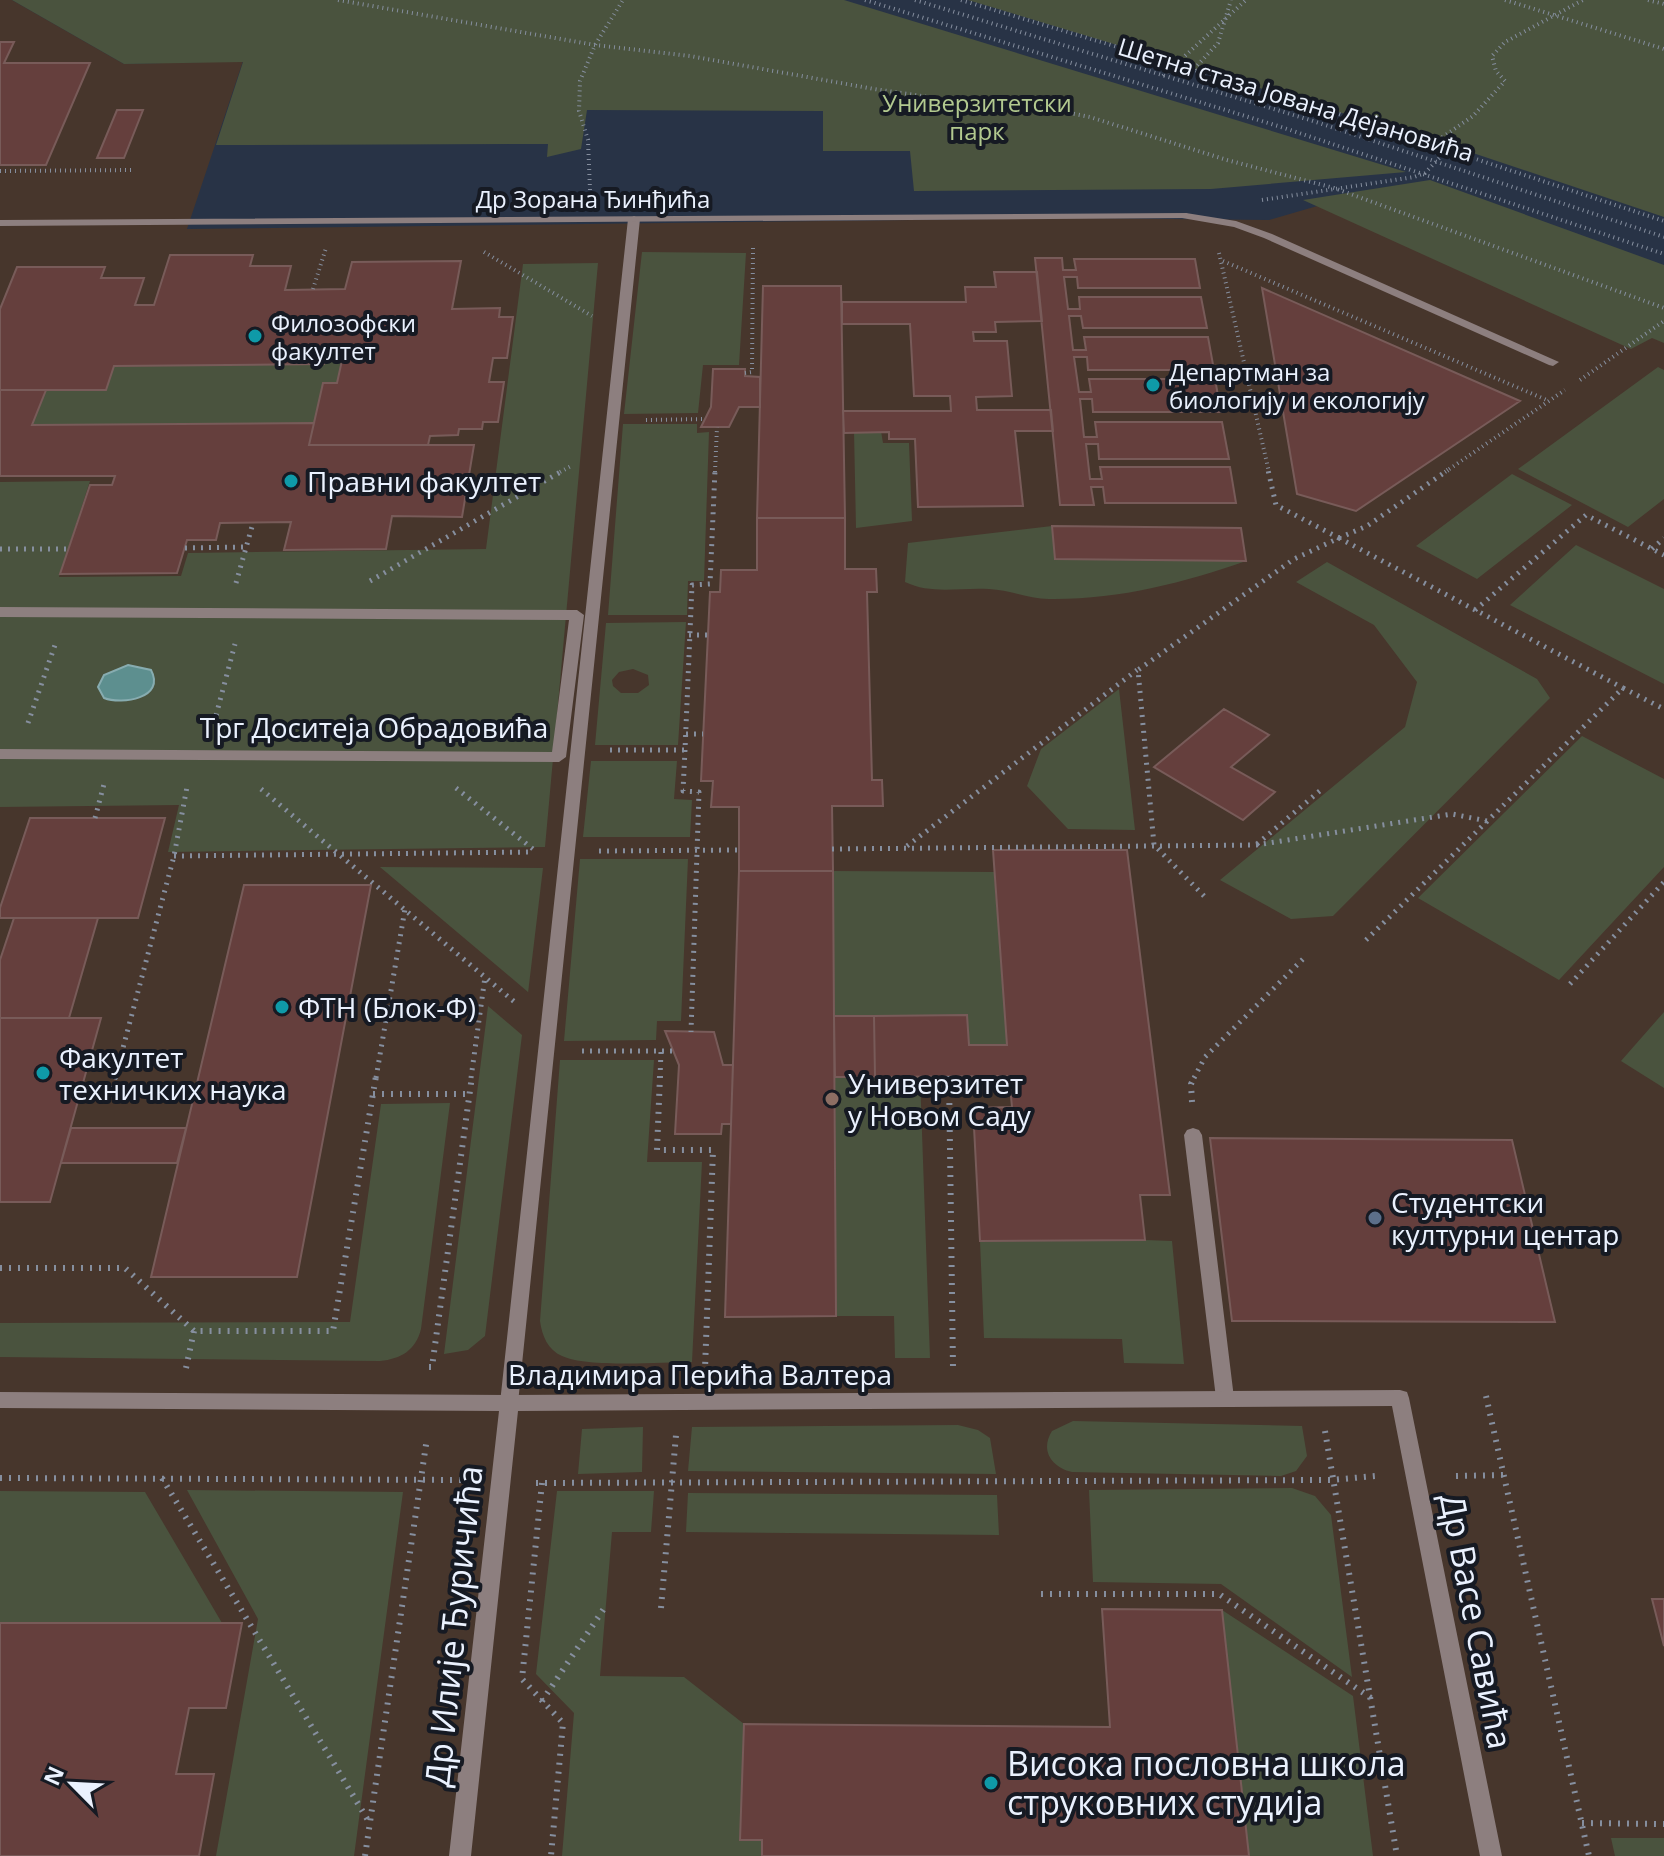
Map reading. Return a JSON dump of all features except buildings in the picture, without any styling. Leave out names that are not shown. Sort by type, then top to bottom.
[{"type":"street","name":"Др Зорана Ђинђића","points":[[0,223],[1186,216],[1236,224],[1553,362]]},
{"type":"street","name":"Др Илије Ђуричића","points":[[460,1856],[567,852],[569,749],[584,619],[613,421],[634,219]]},
{"type":"street","points":[[0,612],[577,615],[584,619]]},
{"type":"street","name":"Трг Доситеја Обрадовића","points":[[0,754],[559,757],[569,749]]},
{"type":"street","points":[[1193,1135],[1225,1398]]},
{"type":"street","name":"Владимира Перића Валтера","points":[[0,1400],[509,1403],[1400,1398]]},
{"type":"street","name":"Др Васе Савића","points":[[1400,1398],[1491,1856]]},
{"type":"path","points":[[338,0],[595,45],[690,56],[956,101],[1044,108],[1090,117],[1227,160],[1334,188],[1664,308]]},
{"type":"path","points":[[590,193],[588,140],[579,111],[580,81],[595,45],[623,0]]},
{"type":"path","points":[[865,0],[1425,173],[1664,254]]},
{"type":"path","name":"Шетна стаза Јована Дејановића","points":[[915,0],[1436,161],[1664,237]]},
{"type":"path","points":[[961,0],[1433,144],[1664,221]]},
{"type":"path","points":[[1193,70],[1222,35],[1223,12],[1231,0]]},
{"type":"path","points":[[1163,76],[1246,0]]},
{"type":"path","points":[[1505,0],[1664,49]]},
{"type":"path","points":[[1433,144],[1461,126],[1497,93],[1505,81],[1496,71],[1492,56],[1505,42],[1583,0]]},
{"type":"path","points":[[1648,0],[1664,4]]},
{"type":"path","points":[[1250,202],[1414,177],[1425,173],[1448,149]]},
{"type":"path","points":[[0,171],[134,170]]},
{"type":"path","points":[[745,373],[752,372],[754,219]]},
{"type":"path","points":[[313,289],[327,247]]},
{"type":"path","points":[[476,247],[622,333]]},
{"type":"path","points":[[1549,401],[1222,260],[1276,505],[1664,709]]},
{"type":"path","points":[[905,848],[1138,670],[1294,559],[1367,526],[1664,321]]},
{"type":"path","points":[[613,421],[705,419]]},
{"type":"path","points":[[691,1032],[699,792],[683,791],[689,635],[692,585],[710,584],[717,427]]},
{"type":"path","points":[[314,614],[610,444]]},
{"type":"path","points":[[1475,610],[1586,515],[1664,555]]},
{"type":"path","points":[[112,1088],[236,613],[246,547],[253,523]]},
{"type":"path","points":[[1652,549],[1664,538]]},
{"type":"path","points":[[185,548],[246,547]]},
{"type":"path","points":[[0,549],[69,549]]},
{"type":"path","points":[[17,754],[66,613]]},
{"type":"path","points":[[689,635],[708,635]]},
{"type":"path","points":[[1138,670],[1154,845],[1204,896]]},
{"type":"path","points":[[1366,940],[1623,688]]},
{"type":"path","points":[[686,734],[703,734]]},
{"type":"path","points":[[569,749],[685,750]]},
{"type":"path","points":[[174,856],[537,852],[415,756]]},
{"type":"path","points":[[258,788],[341,853],[548,1030]]},
{"type":"path","points":[[1256,845],[1322,789]]},
{"type":"path","points":[[832,849],[1256,845],[1452,814],[1487,821]]},
{"type":"path","points":[[567,852],[738,850]]},
{"type":"path","points":[[1570,984],[1664,882]]},
{"type":"path","points":[[0,1268],[125,1268],[194,1331],[333,1331],[405,909]]},
{"type":"path","points":[[1193,1135],[1191,1084],[1205,1057],[1306,956]]},
{"type":"path","points":[[365,1856],[430,1401],[467,1094],[485,977]]},
{"type":"path","points":[[546,1051],[673,1051]]},
{"type":"path","points":[[661,1051],[657,1150],[713,1150],[703,1402]]},
{"type":"path","points":[[949,1076],[954,1400]]},
{"type":"path","points":[[373,1094],[467,1094]]},
{"type":"path","points":[[187,1363],[194,1331]]},
{"type":"path","points":[[417,1367],[432,1367]]},
{"type":"path","points":[[170,1369],[201,1368]]},
{"type":"path","points":[[1486,1396],[1589,1856]]},
{"type":"path","points":[[1321,1398],[1331,1480],[1397,1856]]},
{"type":"path","points":[[661,1608],[679,1402]]},
{"type":"path","points":[[1456,1476],[1504,1475]]},
{"type":"path","points":[[0,1478],[419,1478],[542,1483],[1331,1480],[1375,1476]]},
{"type":"path","points":[[162,1477],[370,1823]]},
{"type":"path","points":[[542,1483],[522,1679],[563,1723],[551,1856]]},
{"type":"path","points":[[1041,1594],[1219,1594],[1371,1698]]},
{"type":"path","points":[[542,1701],[605,1607]]},
{"type":"path","points":[[1582,1823],[1664,1824]]},
{"type":"shaded area","name":"Универзитет у Новом Саду","points":[[0,0],[12,0],[124,64],[243,61],[187,229],[1072,218],[1269,220],[1331,202],[1664,342],[1664,1856],[0,1856]]},
{"type":"shaded area","points":[[128,665],[151,670],[153,687],[131,700],[104,698],[98,687],[104,675]]},
{"type":"green space","name":"Универзитетски парк","points":[[12,0],[844,0],[1406,172],[1211,189],[914,191],[910,151],[823,151],[823,111],[587,110],[581,149],[547,157],[548,144],[216,145],[243,62],[124,64]]},
{"type":"green space","points":[[968,0],[1664,0],[1664,217],[1458,148]]},
{"type":"green space","points":[[1430,180],[1664,265],[1664,343],[1652,338],[1631,349],[1303,200]]},
{"type":"green space","points":[[642,252],[746,253],[739,365],[703,365],[698,413],[624,414]]},
{"type":"green space","points":[[598,263],[545,847],[168,852],[179,805],[0,807],[0,482],[90,481],[59,577],[181,576],[188,553],[486,549],[523,264]]},
{"type":"green space","points":[[326,356],[343,356],[337,383],[323,383],[314,423],[32,425],[46,390],[106,390],[114,366],[324,364]]},
{"type":"green space","points":[[1658,367],[1664,370],[1664,499],[1628,527],[1518,469]]},
{"type":"green space","points":[[623,424],[697,424],[697,433],[709,432],[704,581],[688,581],[687,615],[608,615]]},
{"type":"green space","points":[[854,431],[881,431],[883,443],[909,443],[912,521],[856,528]]},
{"type":"green space","points":[[1512,474],[1572,505],[1477,579],[1416,546]]},
{"type":"green space","points":[[1052,526],[1055,559],[1246,561],[1149,589],[1074,599],[1042,599],[989,589],[926,588],[905,582],[908,543]]},
{"type":"green space","points":[[1576,545],[1664,589],[1664,684],[1510,605]]},
{"type":"green space","points":[[1327,562],[1537,679],[1550,698],[1333,916],[1291,919],[1220,880],[1405,727],[1417,682],[1374,625],[1296,582]]},
{"type":"green space","points":[[686,622],[678,745],[595,745],[606,623]],"holes":[[[633,669],[648,675],[649,685],[638,693],[621,693],[613,686],[612,680],[619,672]]]},
{"type":"green space","points":[[1119,689],[1135,830],[1068,829],[1027,786],[1041,749]]},
{"type":"green space","points":[[1582,736],[1664,779],[1664,867],[1559,980],[1418,898]]},
{"type":"green space","points":[[591,761],[677,761],[674,799],[692,800],[690,837],[583,837]]},
{"type":"green space","points":[[580,859],[688,859],[681,1021],[657,1021],[656,1040],[564,1041]]},
{"type":"green space","points":[[380,867],[543,868],[528,993],[528,992]]},
{"type":"green space","points":[[833,871],[994,872],[1007,1045],[969,1045],[967,1015],[834,1016]]},
{"type":"green space","points":[[488,1006],[522,1035],[485,1336],[468,1350],[444,1354]]},
{"type":"green space","points":[[1664,1012],[1664,1088],[1621,1061]]},
{"type":"green space","points":[[560,1060],[654,1060],[647,1162],[702,1162],[692,1362],[606,1363],[574,1360],[557,1353],[544,1337],[540,1321]]},
{"type":"green space","points":[[920,1076],[930,1358],[895,1358],[894,1316],[836,1316],[835,1077]]},
{"type":"green space","points":[[450,1103],[421,1329],[415,1343],[401,1356],[380,1361],[0,1357],[0,1323],[350,1322],[381,1104]]},
{"type":"green space","points":[[980,1241],[1172,1241],[1184,1364],[1124,1363],[1122,1339],[984,1338]]},
{"type":"green space","points":[[1073,1421],[1302,1426],[1307,1456],[1296,1471],[1281,1476],[1072,1472],[1053,1462],[1047,1445],[1052,1431]]},
{"type":"green space","points":[[958,1425],[978,1430],[990,1438],[996,1474],[688,1471],[692,1427]]},
{"type":"green space","points":[[643,1427],[642,1472],[578,1474],[582,1429]]},
{"type":"green space","points":[[1292,1488],[1315,1496],[1331,1515],[1352,1677],[1221,1584],[1093,1582],[1089,1490]]},
{"type":"green space","points":[[187,1490],[403,1492],[354,1856],[216,1856],[258,1619]]},
{"type":"green space","points":[[0,1491],[145,1492],[222,1623],[0,1623]]},
{"type":"green space","points":[[557,1491],[654,1491],[651,1532],[612,1532],[600,1676],[684,1677],[744,1724],[740,1839],[762,1840],[762,1856],[562,1856],[574,1713],[536,1674]]},
{"type":"green space","points":[[688,1493],[997,1495],[999,1535],[686,1532]]},
{"type":"green space","points":[[1222,1610],[1353,1696],[1373,1856],[1249,1856]]},
{"type":"green space","points":[[1611,1838],[1664,1838],[1664,1856],[1615,1856]]},
{"type":"place","name":"Филозофски факултет","points":[[255,336]]},
{"type":"place","name":"Департман за биологију и екологију","points":[[1153,385]]},
{"type":"place","name":"Правни факултет","points":[[291,481]]},
{"type":"place","name":"ФТН (Блок-Ф)","points":[[282,1007]]},
{"type":"place","name":"Факултет техничких наука","points":[[43,1073]]},
{"type":"place","name":"Универзитет у Новом Саду","points":[[832,1099]]},
{"type":"place","name":"Студентски културни центар","points":[[1375,1218]]},
{"type":"place","name":"Висока пословна школа струковних студија","points":[[991,1783]]}]
